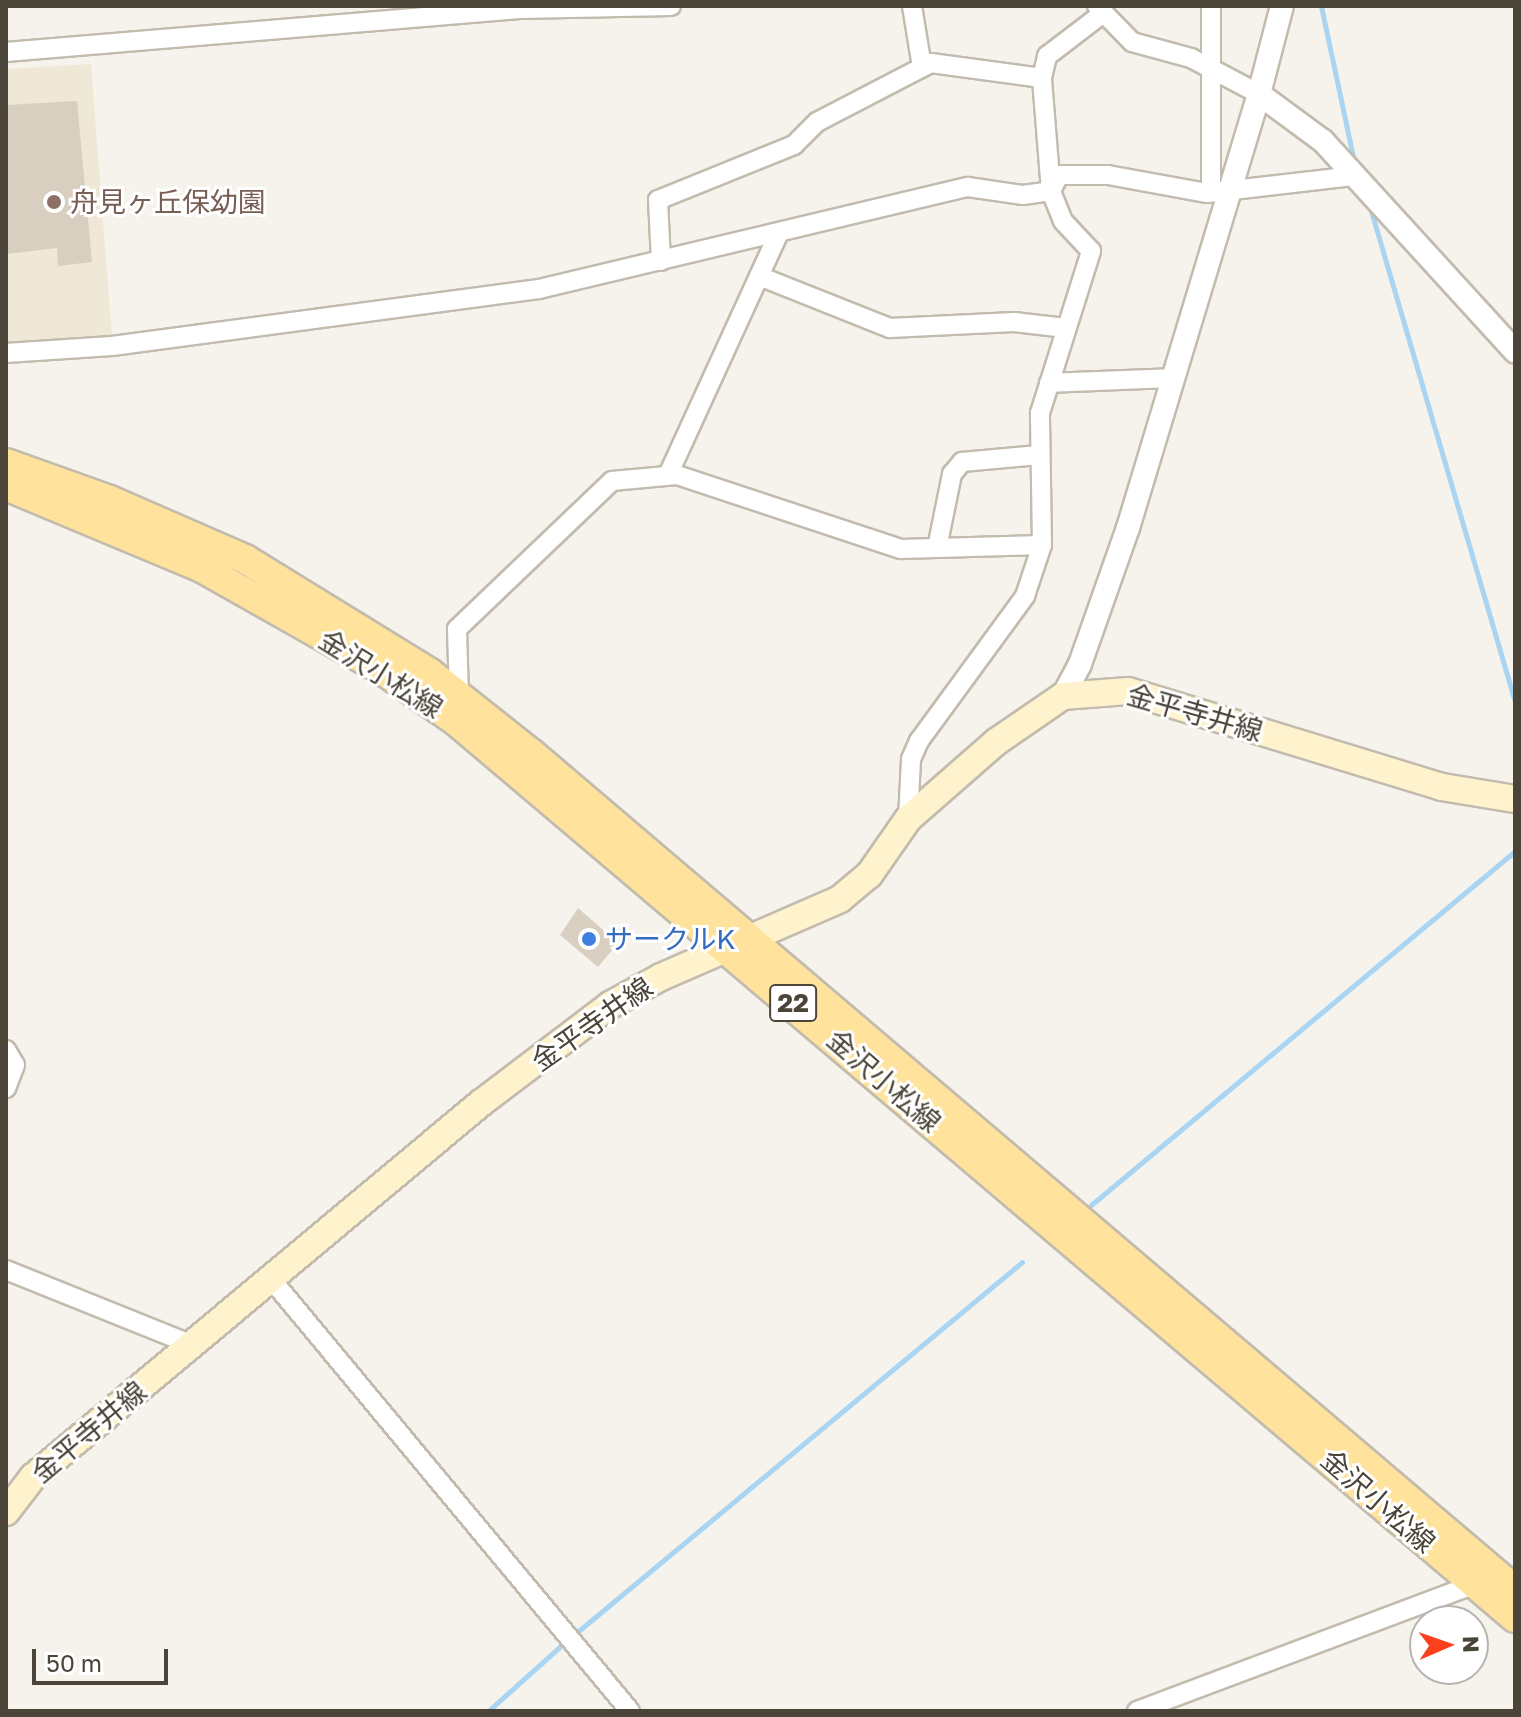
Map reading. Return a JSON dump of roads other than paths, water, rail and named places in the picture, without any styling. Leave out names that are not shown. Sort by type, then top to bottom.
[{"type":"main road","name":"金沢小松線","points":[[6,463],[110,500],[245,559],[390,646],[459,697],[736,943]]},
{"type":"main road","name":"金沢小松線","points":[[6,486],[202,568],[382,670],[495,752],[736,943],[1502,1581],[1515,1618]]},
{"type":"main road","name":"金平寺井線","points":[[6,1512],[33,1477],[272,1280],[402,1165],[610,1005],[736,943],[840,899],[869,875],[908,819],[996,742],[1063,696],[1128,691],[1442,787],[1515,799]]},
{"type":"street","points":[[6,52],[519,8],[671,6]]},
{"type":"street","points":[[912,6],[922,67]]},
{"type":"street","points":[[1211,6],[1211,68],[1221,191]]},
{"type":"street","points":[[1063,696],[1080,664],[1128,528],[1174,378],[1221,191],[1259,94],[1282,6]]},
{"type":"street","points":[[908,819],[911,759],[919,741],[1025,596],[1042,545],[1040,413],[1091,251],[1063,221],[1051,191],[1042,78],[1047,56],[1099,10],[1132,42],[1211,68],[1259,94],[1323,141],[1515,351]]},
{"type":"street","points":[[661,261],[658,200],[794,145],[817,122],[922,67],[950,62],[1042,78]]},
{"type":"street","points":[[1051,191],[1059,175],[1108,175],[1221,191],[1355,176]]},
{"type":"street","points":[[6,353],[112,346],[539,289],[778,235],[885,203],[968,187],[1023,195],[1051,191]]},
{"type":"street","points":[[668,475],[778,235]]},
{"type":"street","points":[[759,276],[890,328],[1014,322],[1066,328]]},
{"type":"street","points":[[1049,383],[1174,378]]},
{"type":"street","points":[[937,548],[952,474],[962,462],[1039,455]]},
{"type":"street","points":[[459,697],[457,629],[612,481],[668,475],[901,549],[1042,545]]},
{"type":"street","points":[[6,1050],[15,1065],[6,1088]]},
{"type":"street","points":[[6,1270],[193,1345]]},
{"type":"street","points":[[272,1280],[630,1711]]},
{"type":"street","points":[[1137,1711],[1502,1581]]},
{"type":"waterway","points":[[1321,6],[1353,156]]},
{"type":"waterway","points":[[1369,204],[1515,702]]},
{"type":"waterway","points":[[1091,1205],[1515,851]]},
{"type":"waterway","points":[[576,1633],[1022,1262]]},
{"type":"waterway","points":[[488,1711],[563,1644]]},
{"type":"place","name":"舟見ヶ丘保幼園","points":[[54,202]]},
{"type":"place","name":"サークルK","points":[[589,939]]}]
